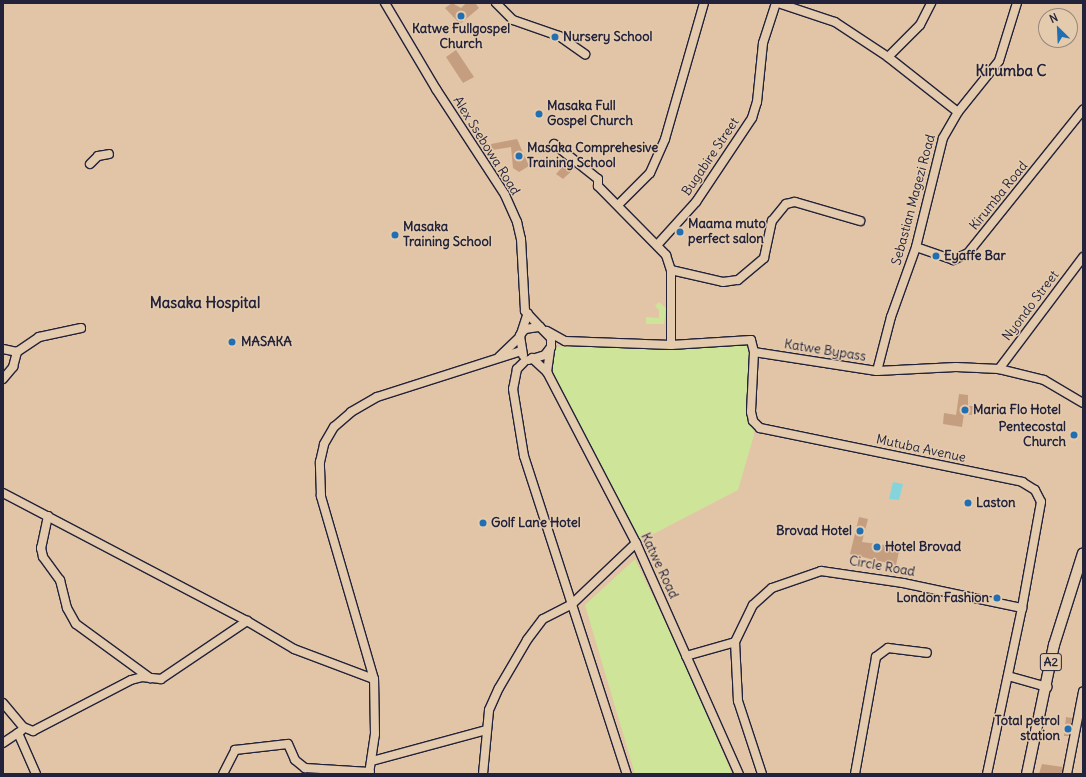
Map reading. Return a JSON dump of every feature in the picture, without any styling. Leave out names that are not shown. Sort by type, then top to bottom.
[{"type":"main road","name":"A2","points":[[1027,774],[1064,607],[1083,554]]},
{"type":"street","name":"Alex Ssebowa Road","points":[[385,3],[436,89],[505,195],[517,222],[521,239],[524,311],[528,313]]},
{"type":"street","points":[[496,3],[514,20],[559,36],[584,54]]},
{"type":"street","points":[[618,205],[650,173],[665,139],[704,3]]},
{"type":"street","points":[[888,56],[920,25],[931,3]]},
{"type":"street","name":"Sebastian Magezi Road","points":[[876,371],[891,317],[916,247],[942,138],[958,112],[998,61],[1017,3]]},
{"type":"street","points":[[780,4],[835,22],[888,56],[958,112]]},
{"type":"street","name":"Bugabire Street","points":[[658,244],[696,202],[752,118],[757,102],[763,44],[773,12],[780,4]]},
{"type":"street","name":"Kirumba Road","points":[[916,247],[954,260],[968,253],[1083,110]]},
{"type":"street","points":[[554,144],[598,179],[598,186],[658,244],[666,255],[671,270],[671,345]]},
{"type":"street","points":[[90,164],[98,156],[108,154]]},
{"type":"street","points":[[671,270],[723,282],[738,280],[764,258],[772,221],[786,204],[794,202],[860,221]]},
{"type":"street","name":"Nyondo Street","points":[[999,369],[1083,257]]},
{"type":"street","points":[[528,360],[521,351],[520,336],[528,313],[544,329],[565,340],[671,345],[751,340],[754,352]]},
{"type":"street","points":[[3,379],[13,367],[17,352],[39,337],[81,328]]},
{"type":"street","points":[[499,357],[525,329],[544,329]]},
{"type":"street","points":[[544,329],[550,348],[547,372]]},
{"type":"street","points":[[565,340],[550,348],[539,358],[528,360],[514,378],[517,423],[524,456],[570,605],[627,774]]},
{"type":"street","points":[[3,349],[17,352]]},
{"type":"street","points":[[223,774],[235,750],[288,744],[295,760],[305,768],[370,773],[372,761],[374,679],[321,496],[320,462],[324,444],[334,428],[351,412],[377,397],[521,351]]},
{"type":"street","name":"Katwe Bypass","points":[[754,352],[876,371],[956,367],[999,369],[1044,380],[1083,403]]},
{"type":"street","name":"Mutuba Avenue","points":[[754,352],[751,412],[753,421],[760,428],[1022,482],[1035,490],[1040,502],[1022,608]]},
{"type":"street","name":"Katwe Road","points":[[528,360],[547,372],[636,543],[740,774]]},
{"type":"street","points":[[3,493],[247,620],[294,649],[374,679]]},
{"type":"street","points":[[48,516],[41,548],[43,557],[60,580],[67,608],[76,624],[152,679]]},
{"type":"street","points":[[482,774],[486,730],[499,688],[527,640],[543,619],[570,605],[636,543]]},
{"type":"street","name":"Circle Road","points":[[762,774],[738,701],[735,642],[753,605],[772,588],[821,571],[903,583],[1022,608]]},
{"type":"street","points":[[987,774],[1022,608]]},
{"type":"street","points":[[3,702],[25,728],[33,731],[59,719],[131,680],[142,677],[160,679],[247,620]]},
{"type":"street","points":[[686,656],[735,642]]},
{"type":"street","points":[[855,774],[876,657],[888,648],[927,653]]},
{"type":"street","points":[[1008,676],[1046,687]]},
{"type":"street","points":[[1067,774],[1083,692]]},
{"type":"street","points":[[3,743],[25,728]]},
{"type":"street","points":[[372,761],[486,730]]},
{"type":"street","points":[[18,733],[36,774]]},
{"type":"green space","points":[[659,302],[666,308],[664,324],[646,324],[646,317],[659,318],[659,310],[655,306]]},
{"type":"green space","points":[[751,340],[754,435],[738,490],[636,543],[552,382],[551,347]]},
{"type":"green space","points":[[635,559],[686,665],[732,774],[635,774],[585,605]]},
{"type":"water","points":[[893,482],[903,484],[899,500],[889,499]]},
{"type":"building","name":"Katwe Fullgospel Church","points":[[452,3],[461,8],[466,3],[475,3],[479,8],[460,24],[445,8]]},
{"type":"building","points":[[456,50],[474,77],[463,83],[446,57]]},
{"type":"building","name":"Masaka Comprehesive Training School","points":[[517,139],[529,166],[519,172],[513,168],[511,147],[492,150],[491,144]]},
{"type":"building","points":[[563,158],[575,168],[563,179],[556,174],[565,164],[561,161]]},
{"type":"building","name":"Maria Flo Hotel","points":[[959,394],[968,395],[968,406],[973,406],[972,415],[964,414],[962,427],[943,424],[944,413],[956,415]]},
{"type":"building","name":"Brovad Hotel","points":[[859,517],[868,519],[862,542],[900,547],[896,565],[850,554]]},
{"type":"building","name":"Total petrol station","points":[[1066,717],[1072,718],[1069,736],[1064,736]]},
{"type":"building","points":[[1042,764],[1063,767],[1062,774],[1039,774]]},
{"type":"place","name":"Katwe Fullgospel Church","points":[[461,16]]},
{"type":"place","name":"Nursery School","points":[[555,37]]},
{"type":"place","name":"Masaka Full Gospel Church","points":[[539,114]]},
{"type":"place","name":"Masaka Comprehesive Training School","points":[[519,156]]},
{"type":"place","name":"Maama muto perfect salon","points":[[680,232]]},
{"type":"place","name":"Masaka Training School","points":[[395,235]]},
{"type":"place","name":"Eyaffe Bar","points":[[936,256]]},
{"type":"place","name":"MASAKA","points":[[232,342]]},
{"type":"place","name":"Maria Flo Hotel","points":[[965,410]]},
{"type":"place","name":"Pentecostal Church","points":[[1074,435]]},
{"type":"place","name":"Laston","points":[[968,503]]},
{"type":"place","name":"Golf Lane Hotel","points":[[483,523]]},
{"type":"place","name":"Brovad Hotel","points":[[860,531]]},
{"type":"place","name":"Hotel Brovad","points":[[877,547]]},
{"type":"place","name":"London Fashion","points":[[997,598]]},
{"type":"place","name":"Total petrol station","points":[[1068,729]]},
{"type":"district","name":"Kirumba C","points":[[1011,71]]},
{"type":"district","name":"Masaka Hospital","points":[[205,303]]}]
